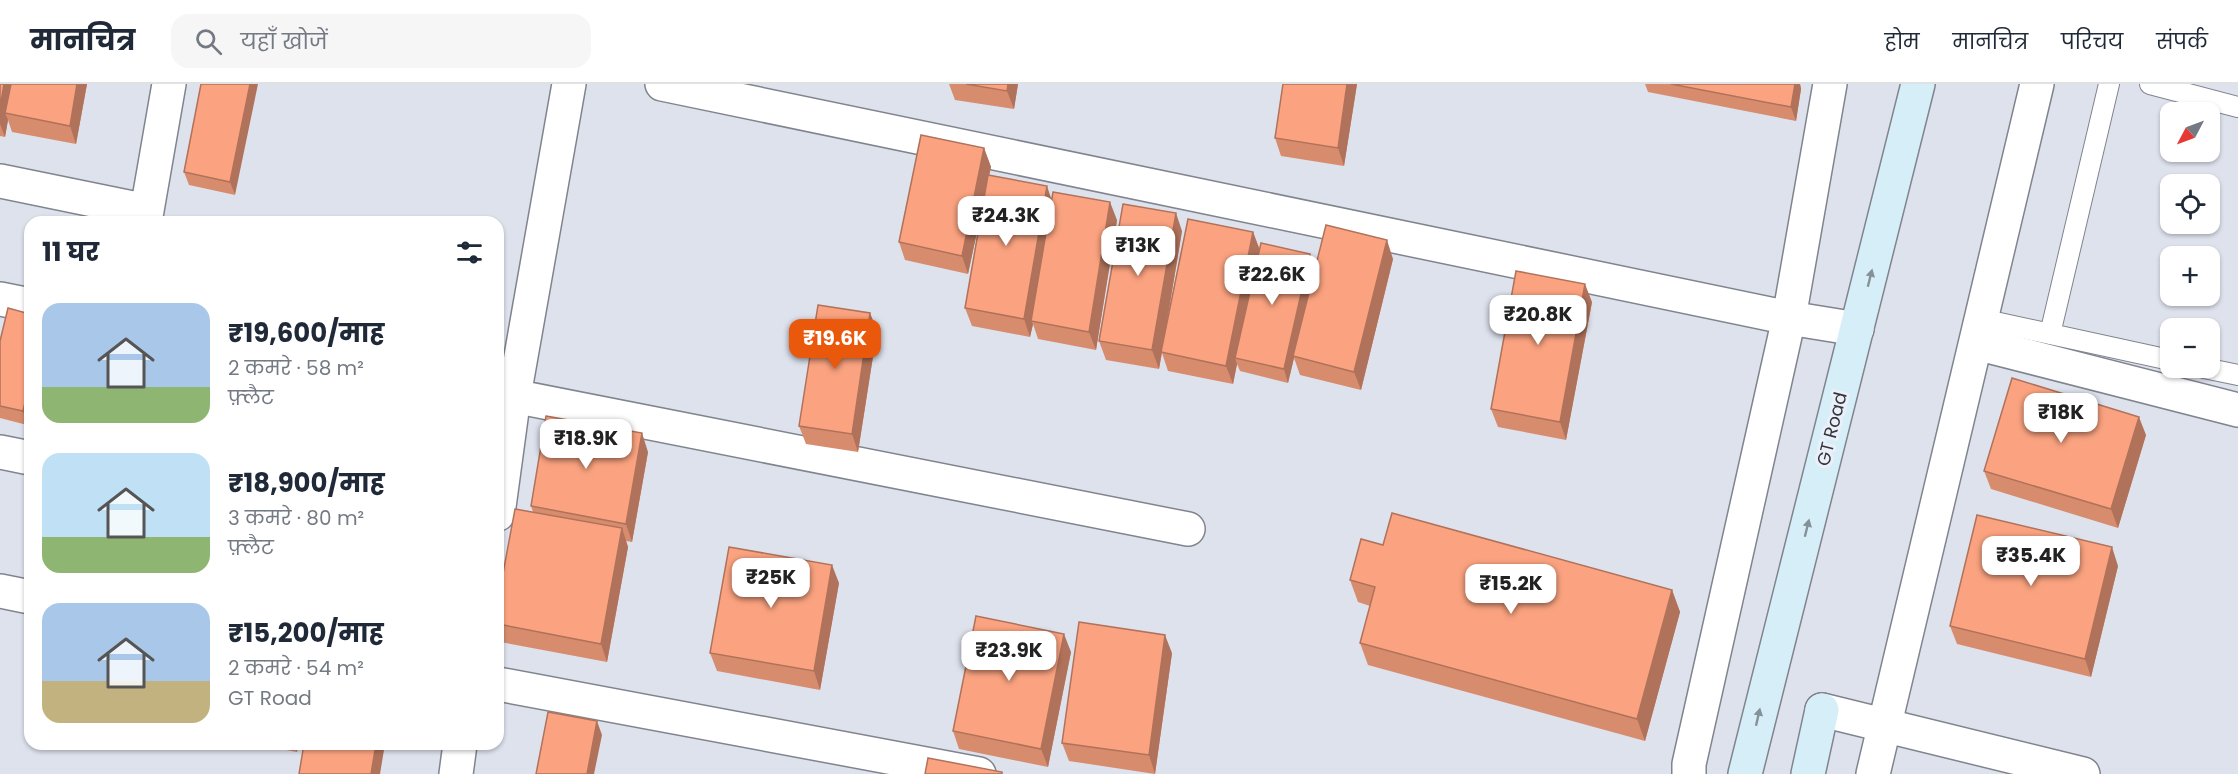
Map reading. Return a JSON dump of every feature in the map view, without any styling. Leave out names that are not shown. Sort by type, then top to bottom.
[{"type":"main road","name":"GT Road","points":[[1745,774],[1918,84]]},
{"type":"main road","points":[[1808,774],[1822,711]]},
{"type":"street","points":[[0,181],[146,216],[169,84]]},
{"type":"street","points":[[504,424],[506,394],[569,84]]},
{"type":"street","points":[[662,84],[1789,318],[1857,329]]},
{"type":"street","points":[[1689,774],[1689,764],[1789,318],[1830,84]]},
{"type":"street","points":[[1873,774],[2037,84]]},
{"type":"street","points":[[0,299],[24,304]]},
{"type":"street","points":[[1979,331],[2238,410]]},
{"type":"street","points":[[506,394],[1188,528]]},
{"type":"street","points":[[0,452],[24,457]]},
{"type":"street","points":[[0,591],[24,596]]},
{"type":"street","points":[[504,685],[979,774]]},
{"type":"street","points":[[1822,711],[2083,774]]},
{"type":"street","points":[[456,774],[459,750]]},
{"type":"lane","points":[[2050,334],[2109,84]]},
{"type":"lane","points":[[2150,84],[2238,107]]},
{"type":"lane","points":[[1979,331],[2050,334],[2160,358]]},
{"type":"lane","points":[[2220,371],[2238,375]]},
{"type":"building","points":[[0,84],[4,84],[0,108]]},
{"type":"building","points":[[11,84],[77,84],[70,126],[5,113]]},
{"type":"building","points":[[201,84],[250,84],[230,182],[184,172]]},
{"type":"building","points":[[966,84],[1008,84],[1007,91]]},
{"type":"building","points":[[1283,84],[1347,84],[1338,148],[1275,138]]},
{"type":"building","points":[[1671,84],[1795,84],[1791,107]]},
{"type":"building","points":[[921,135],[984,148],[962,256],[899,242]]},
{"type":"building","points":[[988,175],[1047,186],[1024,319],[965,308]]},
{"type":"building","points":[[1053,192],[1110,202],[1089,332],[1031,321]]},
{"type":"building","points":[[1123,204],[1176,213],[1152,350],[1099,341]]},
{"type":"building","points":[[1188,219],[1253,232],[1226,366],[1161,352]]},
{"type":"building","points":[[1326,225],[1387,240],[1354,372],[1293,356]]},
{"type":"building","points":[[1261,243],[1310,254],[1284,369],[1235,358]]},
{"type":"building","points":[[1516,271],[1585,284],[1560,422],[1491,409]]},
{"type":"building","points":[[818,305],[870,313],[852,434],[799,426]]},
{"type":"building","points":[[8,308],[24,312],[23,411],[0,406],[0,341]]},
{"type":"building","points":[[2012,378],[2139,417],[2111,509],[1984,471]]},
{"type":"building","points":[[546,416],[642,433],[626,524],[531,506]]},
{"type":"building","points":[[515,509],[622,528],[601,644],[504,625],[504,568]]},
{"type":"building","points":[[1392,513],[1672,590],[1637,719],[1360,643],[1375,587],[1350,580],[1361,539],[1383,545]]},
{"type":"building","points":[[1977,515],[2112,547],[2085,659],[1950,626]]},
{"type":"building","points":[[729,547],[832,565],[814,671],[710,653]]},
{"type":"building","points":[[976,616],[1064,634],[1041,749],[953,731]]},
{"type":"building","points":[[1079,622],[1165,635],[1149,755],[1062,743]]},
{"type":"building","points":[[548,712],[597,721],[587,774],[536,774]]},
{"type":"building","points":[[303,750],[375,750],[371,774],[299,774]]},
{"type":"building","points":[[928,758],[1002,772],[1002,774],[925,774]]}]
